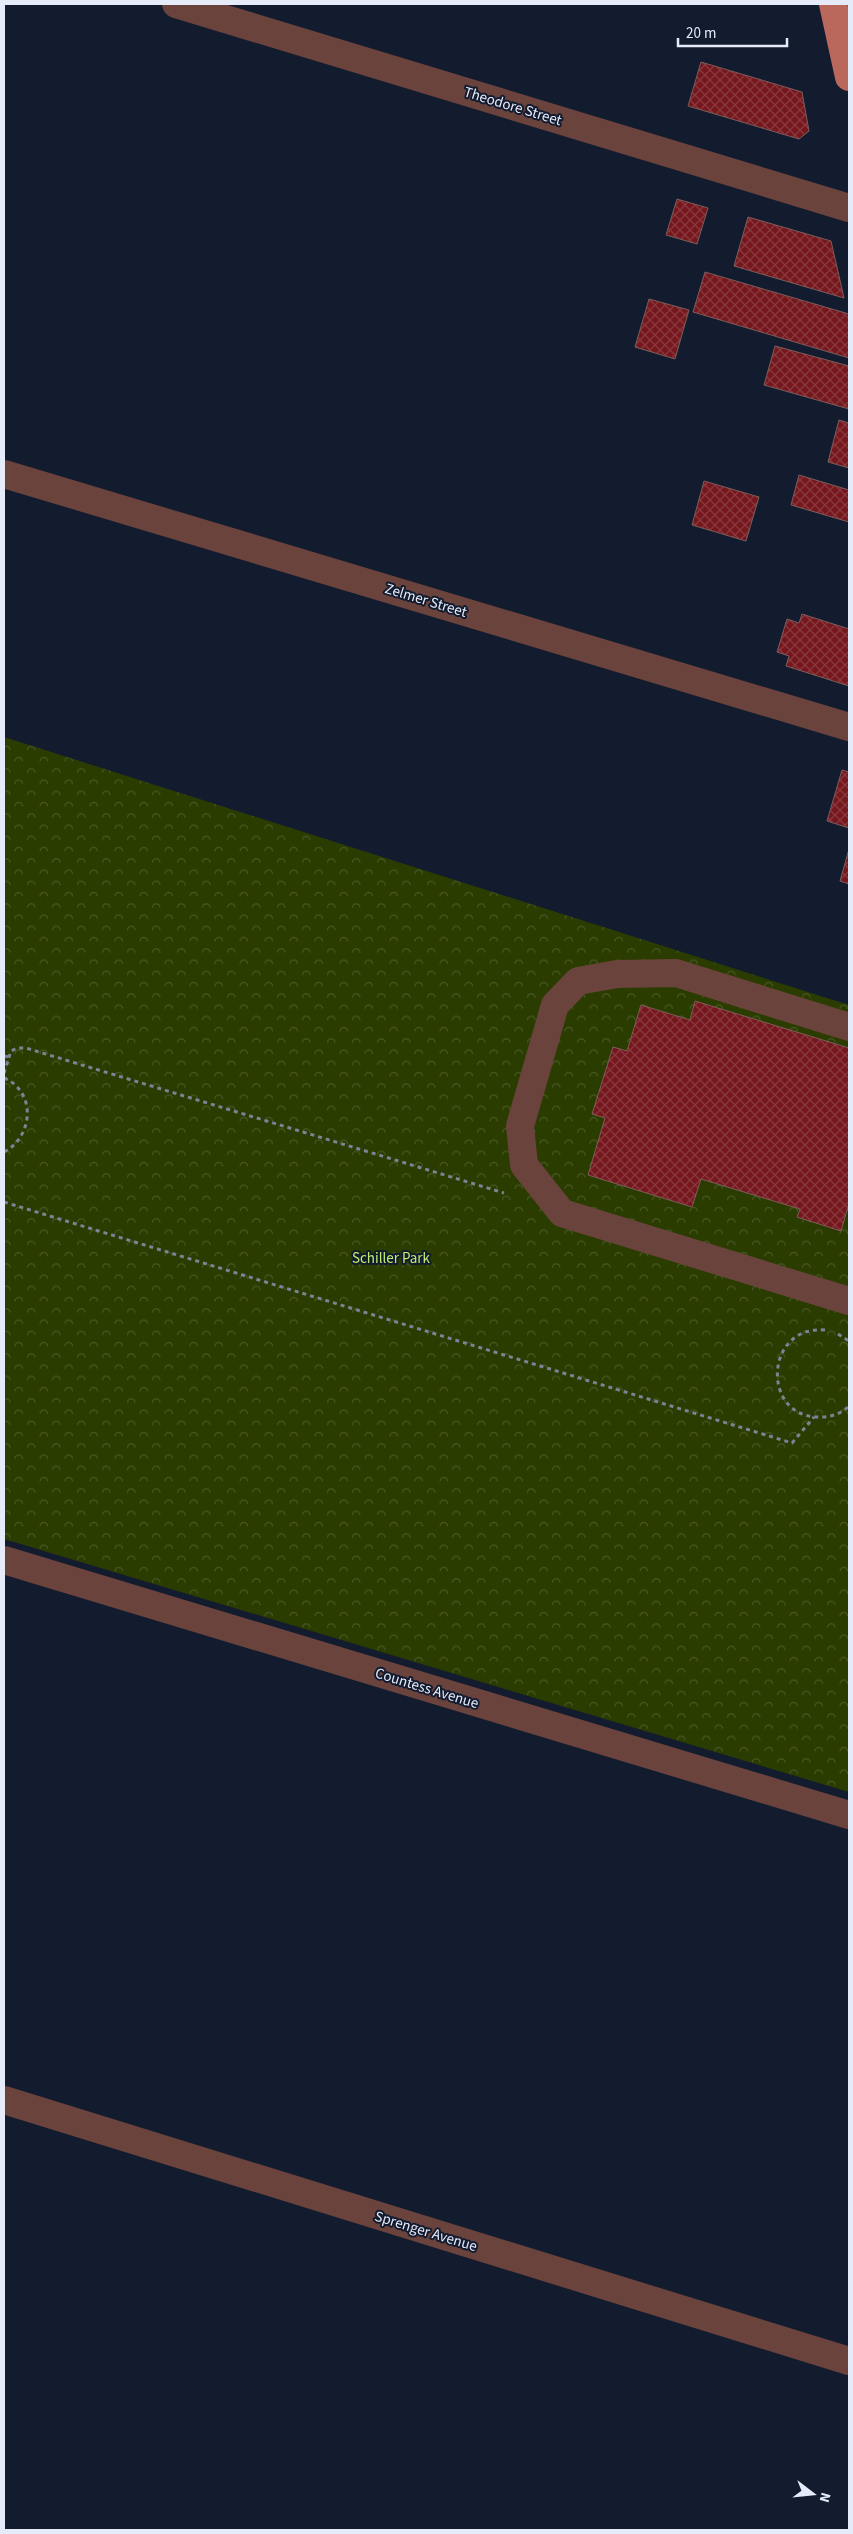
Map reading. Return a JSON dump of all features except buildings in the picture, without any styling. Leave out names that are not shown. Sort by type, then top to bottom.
[{"type":"main road","points":[[833,4],[846,48],[849,77]]},
{"type":"street","name":"Theodore Street","points":[[176,4],[849,208]]},
{"type":"street","name":"Zelmer Street","points":[[4,474],[849,727]]},
{"type":"street","points":[[849,1026],[676,973],[617,974],[578,981],[555,1005],[520,1126],[524,1165],[562,1213],[849,1301]]},
{"type":"street","name":"Countess Avenue","points":[[4,1560],[849,1815]]},
{"type":"street","name":"Sprenger Avenue","points":[[4,2100],[849,2361]]},
{"type":"path","points":[[4,1073],[10,1052],[17,1048],[26,1048],[502,1194]]},
{"type":"path","points":[[4,1056],[9,1057]]},
{"type":"path","points":[[4,1078],[17,1088],[28,1108],[25,1132],[19,1142],[4,1152]]},
{"type":"path","points":[[4,1202],[792,1443],[814,1417]]},
{"type":"path","points":[[849,1342],[829,1331],[810,1331],[793,1339],[782,1353],[777,1371],[777,1380],[783,1398],[797,1411],[814,1417],[831,1416],[849,1406]]},
{"type":"green space","name":"Schiller Park","points":[[4,737],[849,1005],[849,1792],[4,1539]]}]
